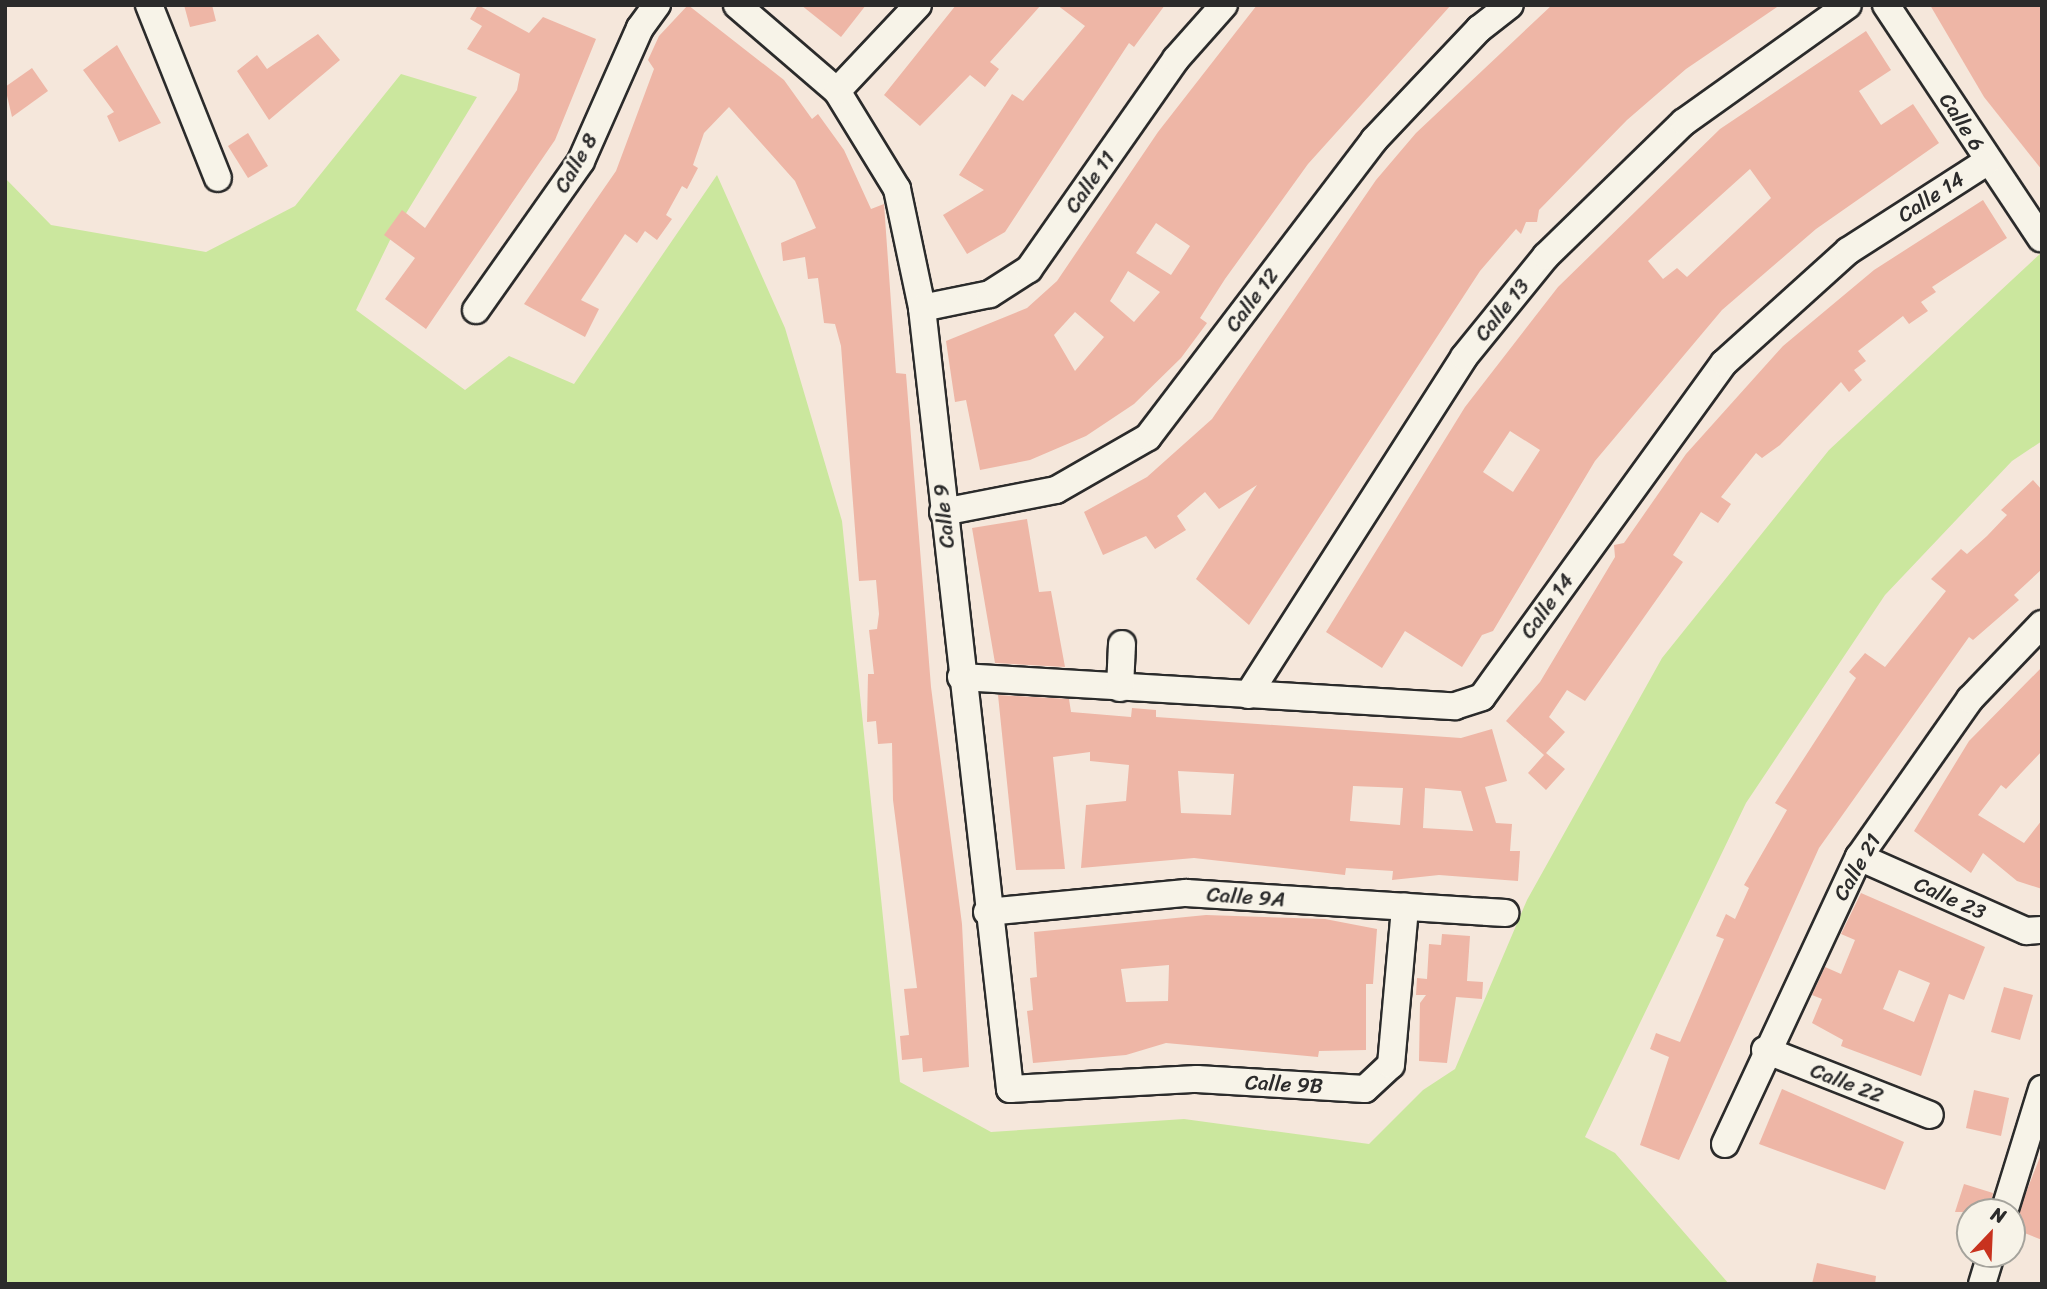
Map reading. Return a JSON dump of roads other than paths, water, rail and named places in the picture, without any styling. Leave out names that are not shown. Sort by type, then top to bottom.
[{"type":"street","points":[[149,5],[218,178]]},
{"type":"street","name":"Calle 8","points":[[476,310],[582,161],[640,28],[657,5]]},
{"type":"street","name":"Calle 9","points":[[737,5],[837,91],[897,189],[922,308],[987,912],[1010,1089]]},
{"type":"street","points":[[837,91],[918,5]]},
{"type":"street","name":"Calle 11","points":[[922,308],[990,294],[1028,269],[1176,60],[1224,5]]},
{"type":"street","name":"Calle 12","points":[[943,512],[1056,490],[1148,437],[1374,140],[1479,29],[1510,5]]},
{"type":"street","name":"Calle 13","points":[[1248,695],[1464,357],[1546,256],[1684,122],[1848,5]]},
{"type":"street","name":"Calle 6","points":[[1886,5],[2041,238]]},
{"type":"street","name":"Calle 14","points":[[961,677],[1454,706],[1482,697],[1724,363],[1848,251],[1988,161]]},
{"type":"street","name":"Calle 21","points":[[1725,1144],[1765,1050],[1859,858],[1970,699],[2042,624]]},
{"type":"street","points":[[1120,688],[1122,644]]},
{"type":"street","name":"Calle 23","points":[[1859,858],[2026,931],[2042,930]]},
{"type":"street","name":"Calle 9A","points":[[987,912],[1186,893],[1505,913]]},
{"type":"street","name":"Calle 9B","points":[[1010,1089],[1198,1079],[1365,1088],[1391,1065],[1405,907]]},
{"type":"street","name":"Calle 22","points":[[1765,1050],[1930,1115]]},
{"type":"street","points":[[2008,1198],[2042,1089]]}]
